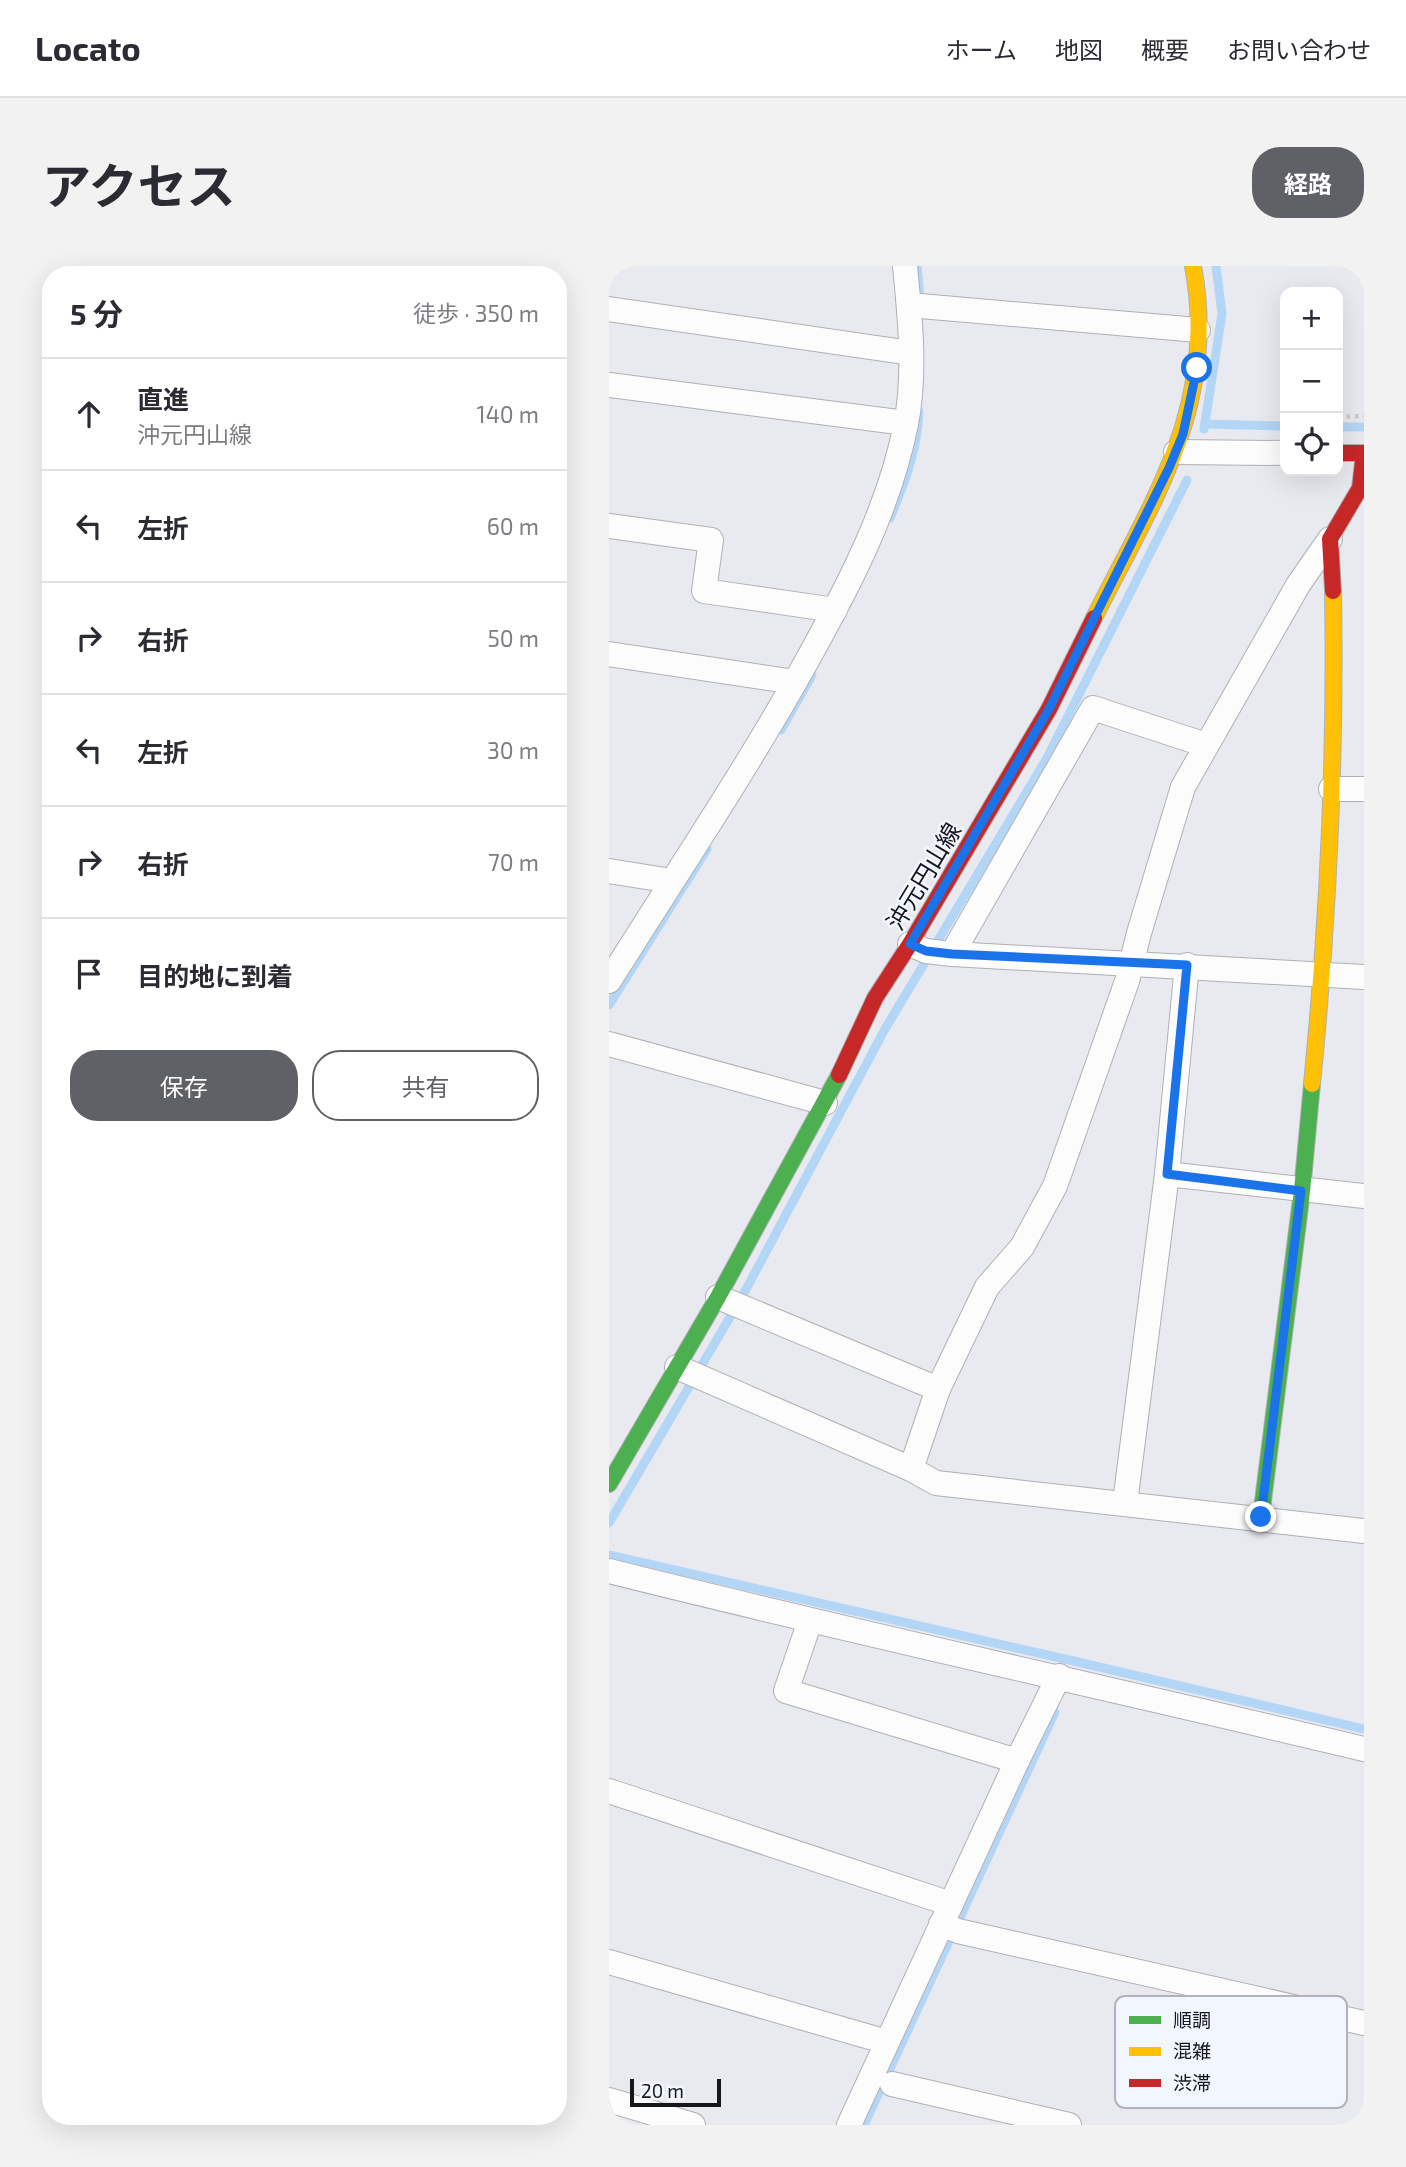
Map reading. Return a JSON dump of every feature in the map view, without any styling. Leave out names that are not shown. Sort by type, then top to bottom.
[{"type":"main road","name":"沖元円山線","points":[[609,1484],[690,1372],[730,1301],[875,998],[932,951],[1176,452],[1183,434],[1197,368],[1199,303],[1193,266]]},
{"type":"main road","points":[[1261,1517],[1301,1191],[1323,974],[1331,789],[1333,594],[1330,539],[1360,488],[1364,453],[1343,453]]},
{"type":"street","points":[[609,981],[710,825],[795,682],[864,554],[887,498],[906,423],[917,305],[905,266]]},
{"type":"street","points":[[917,305],[1198,330]]},
{"type":"street","points":[[609,309],[911,352]]},
{"type":"street","points":[[609,385],[906,423]]},
{"type":"street","points":[[1176,452],[1280,453]]},
{"type":"street","points":[[609,526],[711,540],[704,591],[835,610]]},
{"type":"street","points":[[911,1469],[938,1389],[987,1287],[1022,1247],[1055,1185],[1131,963],[1183,787],[1298,585],[1330,539]]},
{"type":"street","points":[[609,654],[795,682]]},
{"type":"street","points":[[932,951],[1093,708],[1206,745]]},
{"type":"street","points":[[1331,789],[1364,789]]},
{"type":"street","points":[[609,871],[672,881]]},
{"type":"street","points":[[932,951],[1364,977]]},
{"type":"street","points":[[1125,1503],[1167,1174],[1187,965]]},
{"type":"street","points":[[609,1044],[825,1103]]},
{"type":"street","points":[[1167,1174],[1364,1196]]},
{"type":"street","points":[[730,1301],[938,1389]]},
{"type":"street","points":[[690,1372],[911,1469],[936,1483],[1261,1517],[1364,1531]]},
{"type":"street","points":[[609,1571],[810,1621],[1059,1676],[1364,1749]]},
{"type":"street","points":[[810,1621],[786,1691],[1017,1761]]},
{"type":"street","points":[[849,2125],[887,2042],[950,1922],[1017,1761],[1059,1676]]},
{"type":"street","points":[[609,1791],[950,1922],[1253,1996]]},
{"type":"street","points":[[609,1962],[887,2042]]},
{"type":"street","points":[[892,2084],[1069,2125]]},
{"type":"street","points":[[609,2100],[693,2125]]},
{"type":"path","points":[[1343,417],[1364,416]]},
{"type":"waterway","points":[[917,266],[920,299]]},
{"type":"waterway","points":[[1204,429],[1222,314],[1216,266]]},
{"type":"waterway","points":[[890,518],[913,452],[919,411]]},
{"type":"waterway","points":[[1205,424],[1280,426]]},
{"type":"waterway","points":[[1343,427],[1364,427]]},
{"type":"waterway","points":[[609,1523],[743,1295],[885,1029],[1047,758],[1187,480]]},
{"type":"waterway","points":[[781,730],[812,675]]},
{"type":"waterway","points":[[609,1005],[707,849]]},
{"type":"waterway","points":[[609,1555],[1364,1729]]},
{"type":"waterway","points":[[864,2125],[1055,1712]]},
{"type":"traffic: fast","points":[[609,1484],[718,1297],[839,1075]]},
{"type":"traffic: fast","points":[[1261,1517],[1302,1191],[1312,1084]]},
{"type":"traffic: slow","points":[[1094,618],[1158,491],[1189,407],[1197,363],[1199,316],[1193,266]]},
{"type":"traffic: slow","points":[[1312,1084],[1330,838],[1333,591]]},
{"type":"traffic: jam","points":[[1333,591],[1330,539],[1360,488],[1364,453],[1343,453]]},
{"type":"traffic: jam","points":[[839,1075],[875,998],[910,944],[1049,709],[1094,618]]},
{"type":"route","points":[[1197,368],[1183,434],[1176,452],[1049,709],[910,944],[926,951],[952,954],[1187,965],[1167,1174],[1301,1191],[1261,1517]]}]
